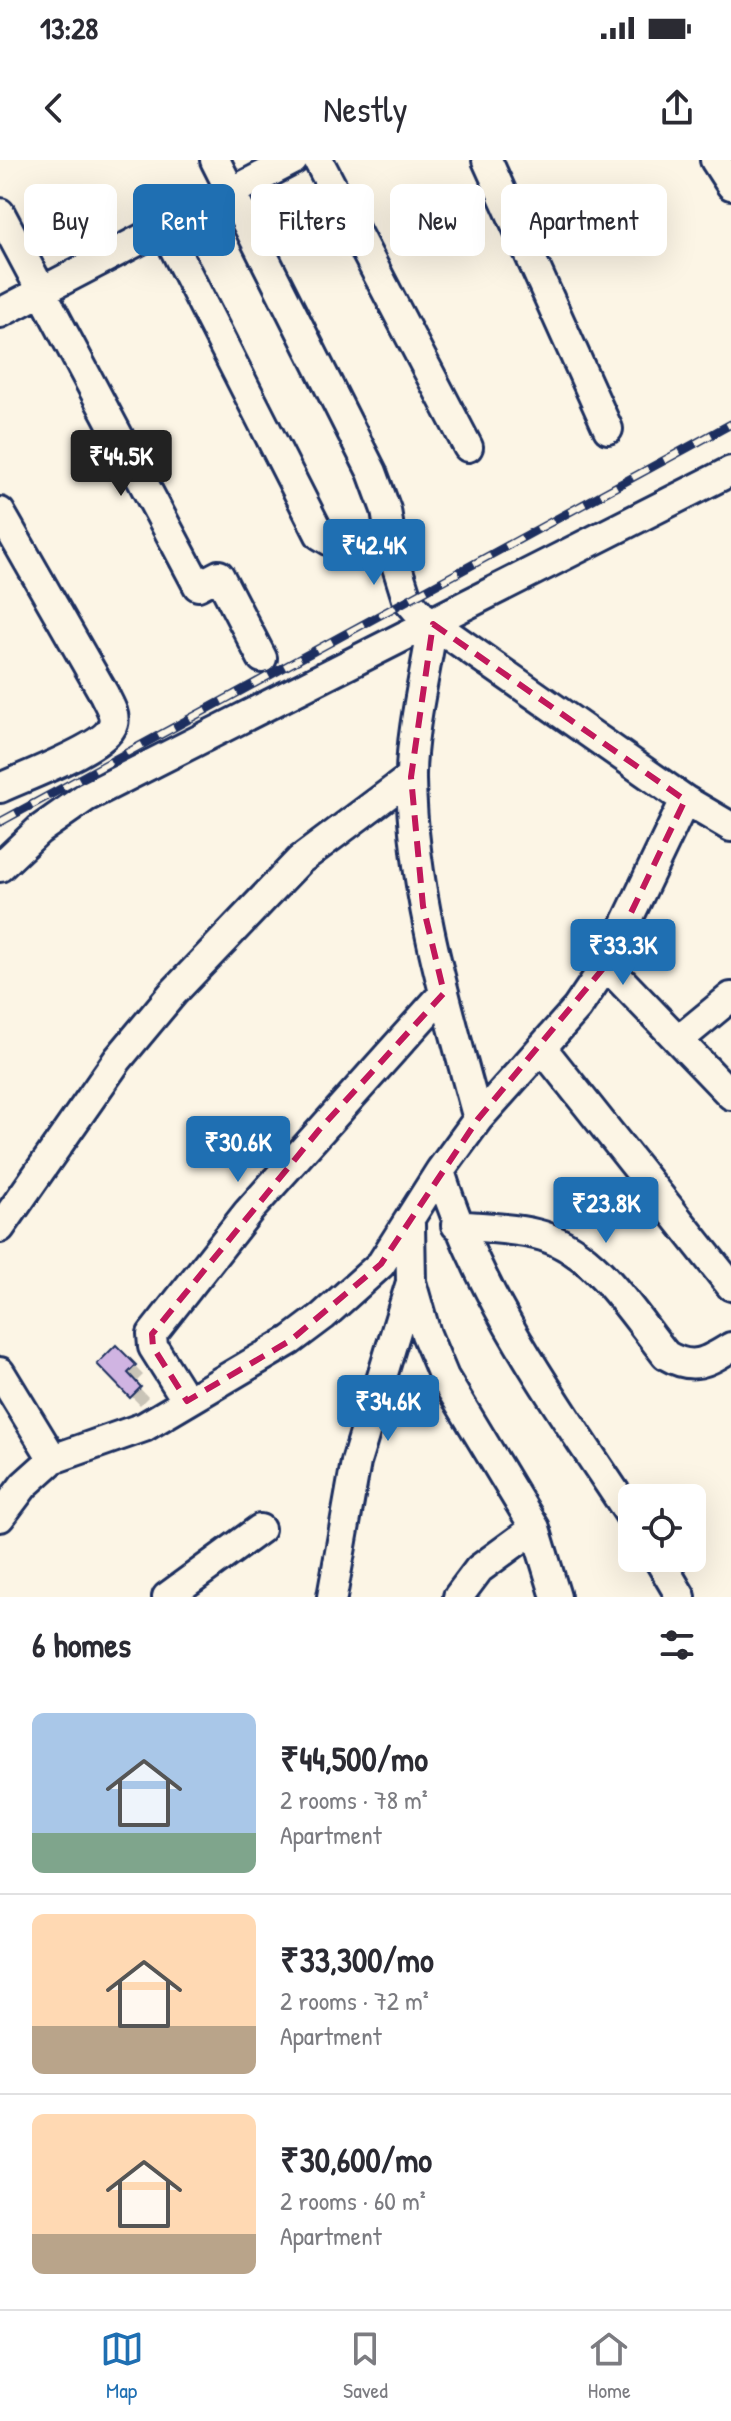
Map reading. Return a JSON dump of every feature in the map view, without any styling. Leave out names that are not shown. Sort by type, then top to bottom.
[{"type":"street","points":[[215,160],[227,184]]},
{"type":"street","points":[[235,191],[293,160]]},
{"type":"street","points":[[318,160],[468,447]]},
{"type":"street","points":[[487,160],[608,429]]},
{"type":"street","points":[[715,160],[731,185]]},
{"type":"street","points":[[235,201],[372,472],[386,510],[393,554],[407,599],[433,624],[685,800],[731,827]]},
{"type":"street","points":[[0,213],[198,586],[219,575],[262,658]]},
{"type":"street","points":[[0,313],[133,244]]},
{"type":"street","points":[[178,256],[311,522],[332,545],[347,551],[393,554]]},
{"type":"street","points":[[0,867],[39,830],[86,797],[731,471]]},
{"type":"street","points":[[0,788],[103,740],[113,724],[112,710],[104,694],[3,526]]},
{"type":"street","points":[[433,624],[411,777],[414,845],[423,906],[478,1119]]},
{"type":"street","points":[[0,1228],[93,1093],[173,993],[300,860],[411,777]]},
{"type":"street","points":[[0,1517],[24,1485],[53,1459],[144,1427],[291,1340],[381,1264],[410,1224],[440,1171],[478,1119],[542,1048],[606,965],[635,912],[685,800]]},
{"type":"street","points":[[606,965],[731,1095]]},
{"type":"street","points":[[187,1401],[153,1347],[152,1334],[162,1318],[248,1212],[444,993]]},
{"type":"street","points":[[680,1039],[731,997]]},
{"type":"street","points":[[542,1048],[731,1286]]},
{"type":"street","points":[[440,1171],[456,1225],[524,1355],[618,1497]]},
{"type":"street","points":[[332,1597],[356,1462],[411,1282],[410,1224]]},
{"type":"street","points":[[456,1225],[541,1235],[575,1252],[598,1272],[666,1355],[681,1364],[696,1366],[731,1347]]},
{"type":"street","points":[[411,1282],[444,1377],[535,1528],[556,1597]]},
{"type":"street","points":[[0,1372],[53,1459]]},
{"type":"street","points":[[458,1597],[479,1569],[535,1528]]},
{"type":"street","points":[[167,1597],[260,1529]]},
{"type":"street","points":[[666,1572],[681,1597]]},
{"type":"highlighted area","points":[[433,624],[685,800],[606,965],[478,1119],[381,1264],[291,1340],[187,1401],[153,1347],[152,1334],[319,1130],[444,993],[423,906],[411,777]]},
{"type":"building","points":[[116,1345],[136,1365],[128,1373],[141,1387],[130,1398],[97,1364]]},
{"type":"railway","points":[[0,822],[731,424]]}]
